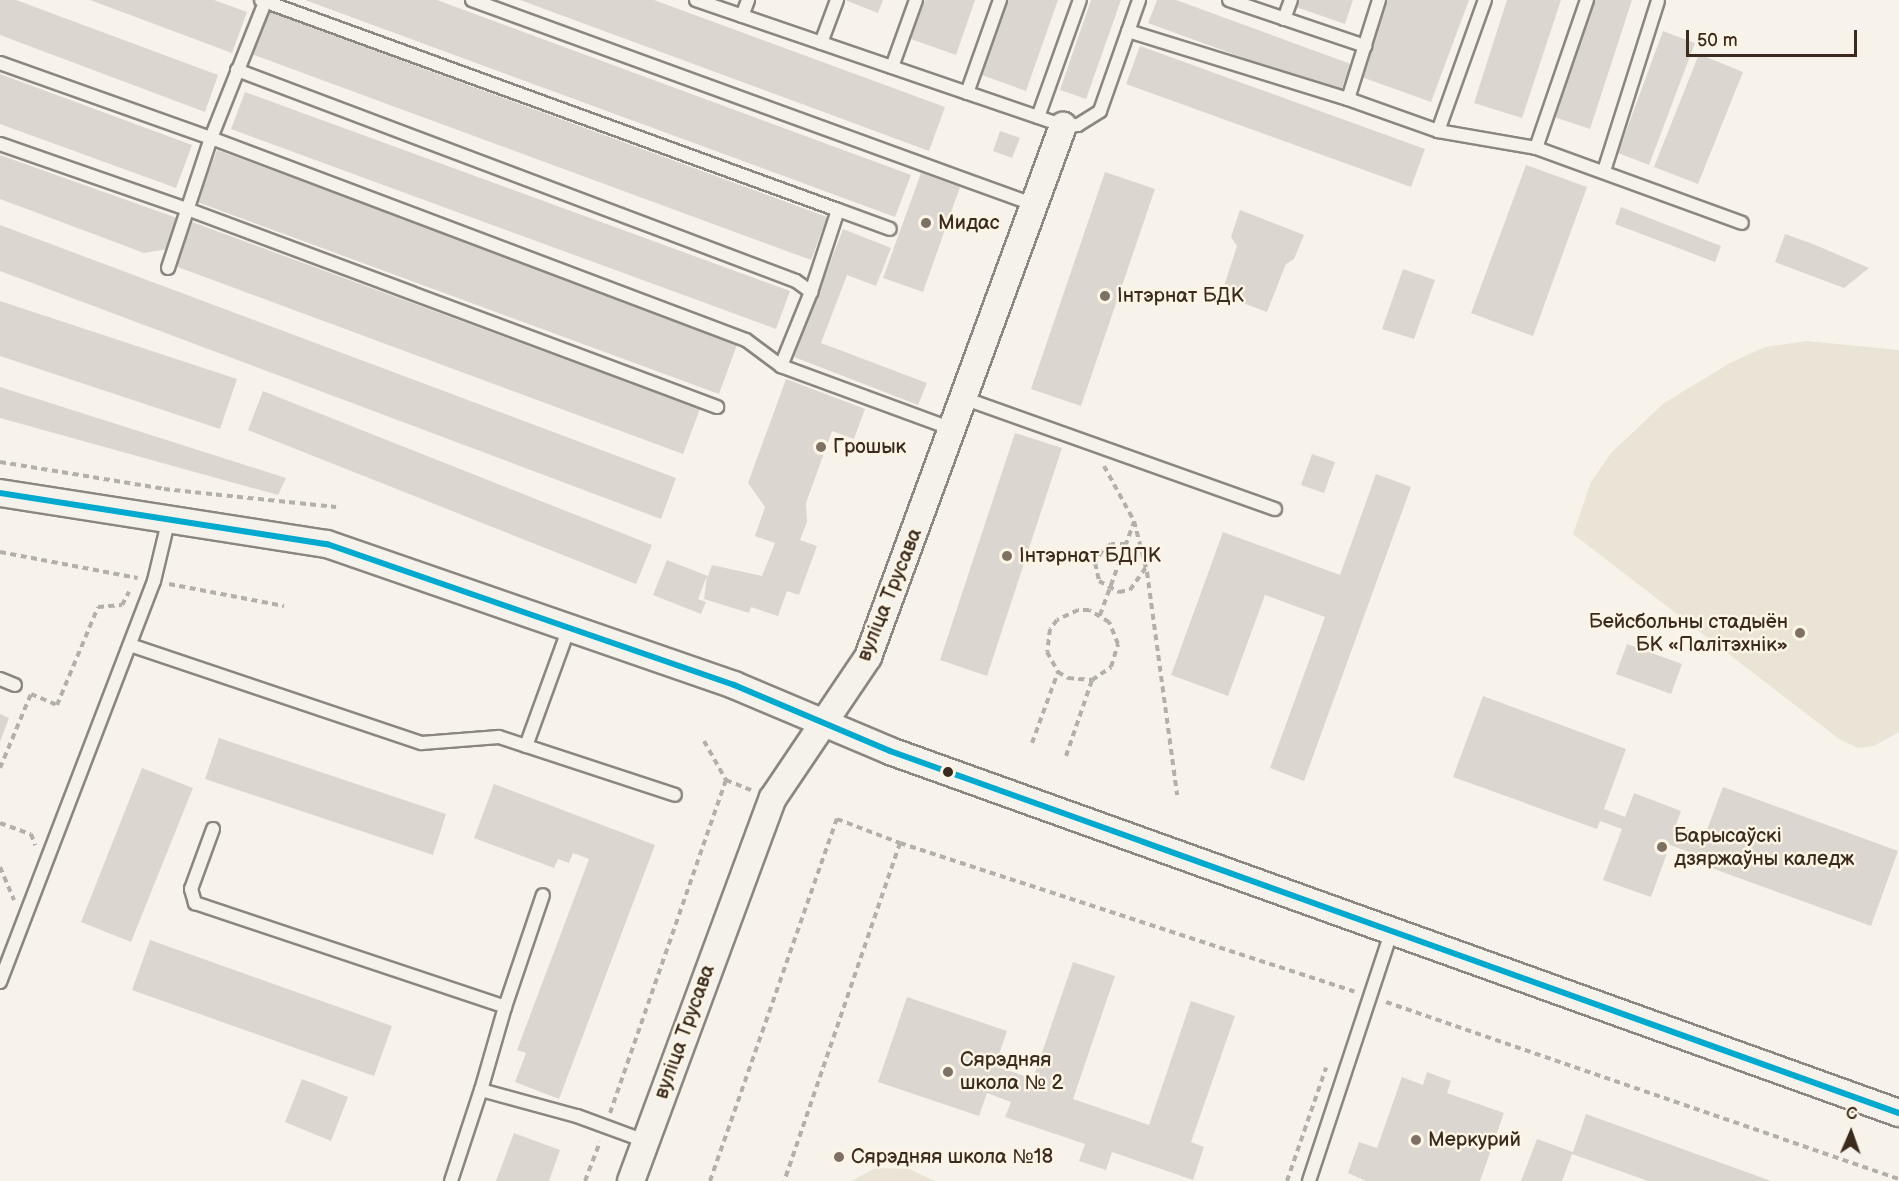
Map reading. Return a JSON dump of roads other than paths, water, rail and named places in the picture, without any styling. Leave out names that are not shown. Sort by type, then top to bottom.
[{"type":"street","name":"вуліца Трусава","points":[[631,1181],[773,798],[819,724],[868,657],[955,430],[1063,126]]},
{"type":"street","points":[[0,493],[327,544],[734,685],[819,724],[1899,1113]]},
{"type":"lane","points":[[168,268],[211,138],[264,0],[890,229]]},
{"type":"lane","points":[[472,0],[1035,205]]},
{"type":"lane","points":[[696,0],[1063,126],[1078,125],[1100,111],[1139,0]]},
{"type":"lane","points":[[742,16],[748,0]]},
{"type":"lane","points":[[821,43],[837,0]]},
{"type":"lane","points":[[892,67],[916,0]]},
{"type":"lane","points":[[967,93],[1000,0]]},
{"type":"lane","points":[[1038,117],[1080,0]]},
{"type":"lane","points":[[1229,0],[1365,46]]},
{"type":"lane","points":[[1284,19],[1291,0]]},
{"type":"lane","points":[[1348,99],[1379,0]]},
{"type":"lane","points":[[1438,131],[1485,0]]},
{"type":"lane","points":[[1536,148],[1587,0]]},
{"type":"lane","points":[[1604,171],[1658,1]]},
{"type":"lane","points":[[1128,32],[1348,99],[1438,131],[1536,148],[1742,223]]},
{"type":"lane","points":[[0,63],[211,138],[746,340],[781,366],[955,430]]},
{"type":"lane","points":[[237,70],[796,281],[811,292]]},
{"type":"lane","points":[[0,144],[187,209],[717,407]]},
{"type":"lane","points":[[781,366],[811,292],[838,210]]},
{"type":"lane","points":[[966,399],[1275,509]]},
{"type":"lane","points":[[0,982],[154,581],[169,518]]},
{"type":"lane","points":[[526,746],[569,628]]},
{"type":"lane","points":[[130,645],[422,743],[499,737],[675,795]]},
{"type":"lane","points":[[0,679],[15,685]]},
{"type":"lane","points":[[213,829],[191,890],[195,903],[505,1007]]},
{"type":"lane","points":[[450,1181],[543,895]]},
{"type":"lane","points":[[1309,1181],[1392,930]]},
{"type":"lane","points":[[481,1090],[645,1141]]},
{"type":"place","name":"Мидас","points":[[926,223]]},
{"type":"place","name":"Інтэрнат БДК","points":[[1105,296]]},
{"type":"place","name":"Грошык","points":[[821,447]]},
{"type":"place","name":"Інтэрнат БДПК","points":[[1007,556]]},
{"type":"place","name":"Бейсбольны стадыён БК «Палітэхнік»","points":[[1800,633]]},
{"type":"place","name":"Барысаўскі дзяржаўны каледж","points":[[1662,847]]},
{"type":"place","name":"Сярэдняя школа № 2","points":[[948,1072]]},
{"type":"place","name":"Меркурий","points":[[1416,1140]]},
{"type":"place","name":"Сярэдняя школа №18","points":[[839,1157]]}]
